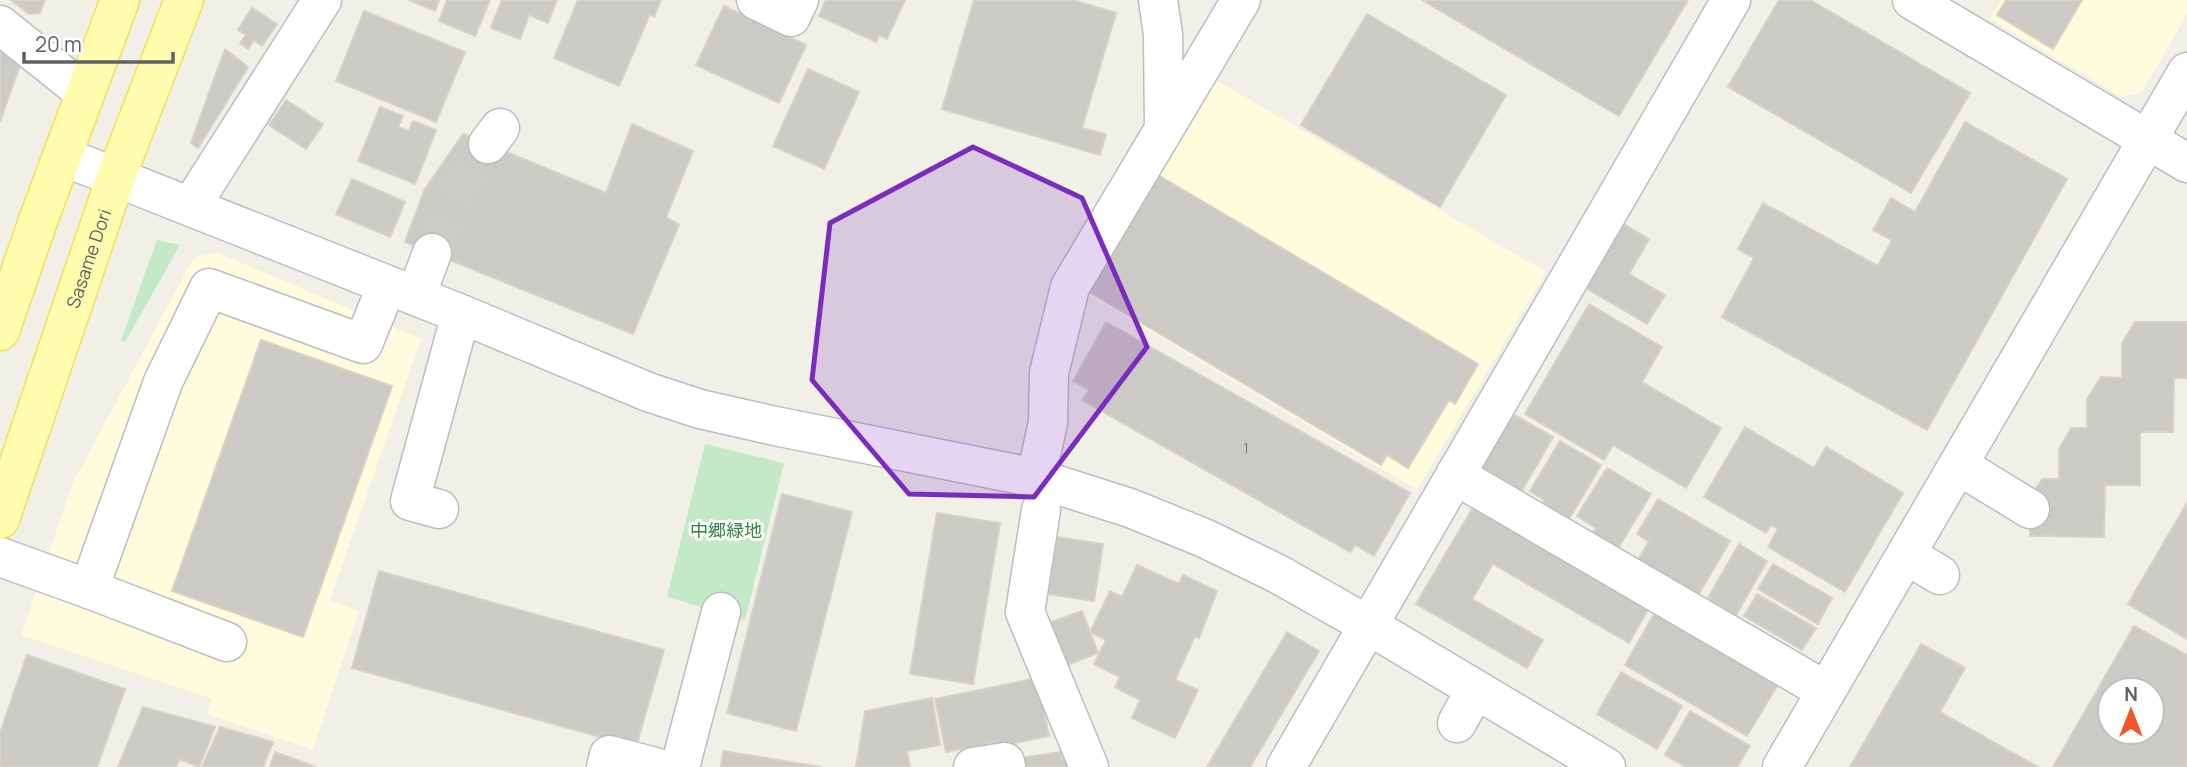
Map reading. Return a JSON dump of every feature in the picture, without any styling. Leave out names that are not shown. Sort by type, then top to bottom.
[{"type":"main road","points":[[0,331],[120,0]]},
{"type":"main road","name":"Sasame Dori","points":[[0,520],[116,177],[184,0]]},
{"type":"street","points":[[191,206],[322,0]]},
{"type":"street","points":[[756,0],[791,17],[799,0]]},
{"type":"street","points":[[1158,0],[1163,34],[1164,129]]},
{"type":"street","points":[[1089,767],[1025,612],[1048,422],[1049,373],[1070,287],[1241,0]]},
{"type":"street","points":[[1286,767],[1731,0]]},
{"type":"street","points":[[1912,0],[2187,163]]},
{"type":"street","points":[[0,26],[85,93]]},
{"type":"street","points":[[1782,767],[2187,72]]},
{"type":"street","points":[[62,156],[461,314],[648,392],[700,409],[1038,494],[1130,508],[1204,538],[1278,574],[1368,625],[1466,707],[1605,767]]},
{"type":"street","points":[[89,589],[163,382],[209,288],[363,344],[401,290],[432,253]]},
{"type":"street","points":[[439,509],[410,501],[461,314]]},
{"type":"street","points":[[1958,465],[2031,509]]},
{"type":"street","points":[[1455,475],[1826,691]]},
{"type":"street","points":[[1906,555],[1940,575]]},
{"type":"street","points":[[0,557],[227,642]]},
{"type":"street","points":[[680,767],[721,612]]},
{"type":"street","points":[[606,767],[609,755],[655,767]]},
{"type":"street","points":[[973,767],[1004,762],[1006,767]]},
{"type":"highlighted area","points":[[973,147],[1082,198],[1147,347],[1034,497],[909,494],[812,380],[830,223]]},
{"type":"shaded area","points":[[2002,0],[2187,0],[2187,14],[2142,92],[2122,97],[1990,19]]},
{"type":"shaded area","points":[[1207,75],[1546,272],[1417,490],[1081,290]]},
{"type":"shaded area","points":[[218,253],[421,339],[330,600],[359,611],[313,750],[207,714],[212,699],[21,635],[73,483],[194,257]]},
{"type":"green space","points":[[157,240],[180,245],[125,342],[121,341]]},
{"type":"green space","name":"中郷緑地","points":[[705,444],[784,463],[745,620],[667,597]]},
{"type":"building","points":[[11,0],[45,0],[40,13],[29,14]]},
{"type":"building","points":[[409,0],[439,0],[435,11]]},
{"type":"building","points":[[447,0],[490,0],[475,36],[439,21]]},
{"type":"building","points":[[502,0],[557,0],[548,23],[529,15],[520,39],[491,28]]},
{"type":"building","points":[[578,0],[661,0],[654,17],[650,14],[619,86],[554,58]]},
{"type":"building","points":[[826,0],[905,0],[887,39],[879,35],[876,42],[819,16]]},
{"type":"building","points":[[974,0],[1073,0],[1116,13],[1082,128],[1106,134],[1100,155],[942,109]]},
{"type":"building","points":[[1422,0],[1688,0],[1619,116]]},
{"type":"building","points":[[1779,0],[1810,0],[1970,93],[1911,193],[1728,87]]},
{"type":"building","points":[[2006,0],[2082,0],[2053,49],[1997,15]]},
{"type":"building","points":[[724,6],[806,45],[779,103],[696,65]]},
{"type":"building","points":[[252,8],[277,24],[262,46],[254,40],[248,49],[240,43],[246,35],[238,30]]},
{"type":"building","points":[[364,11],[465,52],[436,122],[336,81]]},
{"type":"building","points":[[1367,14],[1506,95],[1440,207],[1301,125]]},
{"type":"building","points":[[225,49],[248,67],[198,148],[191,143]]},
{"type":"building","points":[[0,50],[20,65],[0,122]]},
{"type":"building","points":[[808,69],[859,92],[824,169],[773,146]]},
{"type":"building","points":[[286,100],[323,124],[306,149],[269,125]]},
{"type":"building","points":[[380,107],[403,116],[398,127],[409,131],[413,121],[436,130],[415,184],[358,161]]},
{"type":"building","points":[[1965,122],[2067,179],[1927,430],[1722,317],[1754,258],[1738,249],[1763,203],[1878,266],[1892,240],[1873,230],[1891,198],[1915,212]]},
{"type":"building","points":[[632,124],[693,151],[666,217],[679,225],[633,334],[405,242],[425,189],[463,134],[606,193]]},
{"type":"building","points":[[1158,175],[1478,364],[1455,404],[1449,400],[1408,468],[1387,455],[1381,465],[1089,292]]},
{"type":"building","points":[[352,179],[405,202],[390,237],[336,214]]},
{"type":"building","points":[[1622,223],[1649,239],[1629,274],[1665,295],[1647,324],[1584,287]]},
{"type":"building","points":[[1589,304],[1662,347],[1642,382],[1721,428],[1686,488],[1613,445],[1604,460],[1525,414]]},
{"type":"building","points":[[1106,322],[1410,493],[1374,556],[1355,545],[1350,552],[1082,400],[1089,390],[1073,381]]},
{"type":"building","points":[[2135,322],[2187,322],[2187,378],[2174,378],[2173,432],[2140,432],[2140,485],[2105,485],[2104,537],[2030,536],[2030,498],[2042,479],[2059,479],[2059,449],[2071,428],[2087,428],[2087,399],[2101,377],[2122,378],[2122,343]]},
{"type":"building","points":[[261,340],[392,386],[303,637],[172,591]]},
{"type":"building","points":[[1513,414],[1553,437],[1520,494],[1479,470]]},
{"type":"building","points":[[1745,427],[1814,468],[1826,447],[1903,493],[1845,592],[1768,547],[1778,529],[1771,525],[1766,533],[1704,497]]},
{"type":"building","points":[[1560,441],[1601,465],[1568,521],[1541,506],[1544,500],[1530,491]]},
{"type":"building","points":[[1607,468],[1651,494],[1617,550],[1592,535],[1596,528],[1577,516]]},
{"type":"building","points":[[782,494],[852,512],[796,731],[727,713]]},
{"type":"building","points":[[1658,499],[1730,541],[1697,597],[1637,562],[1649,542],[1637,534]]},
{"type":"building","points":[[2187,503],[2187,639],[2128,604]]},
{"type":"building","points":[[1475,504],[1650,606],[1629,643],[1493,564],[1472,599],[1543,640],[1527,668],[1416,604]]},
{"type":"building","points":[[937,513],[1000,523],[973,684],[910,674]]},
{"type":"building","points":[[1057,537],[1103,544],[1094,601],[1048,594]]},
{"type":"building","points":[[1739,544],[1767,561],[1736,615],[1708,598]]},
{"type":"building","points":[[1773,564],[1832,598],[1818,624],[1758,589]]},
{"type":"building","points":[[1137,565],[1179,584],[1183,575],[1217,591],[1199,638],[1195,636],[1175,680],[1198,690],[1175,738],[1132,718],[1140,700],[1115,687],[1120,677],[1094,664],[1106,640],[1090,632],[1110,591],[1122,597]]},
{"type":"building","points":[[379,571],[664,650],[636,747],[352,668]]},
{"type":"building","points":[[1757,594],[1816,628],[1802,650],[1744,616]]},
{"type":"building","points":[[1657,609],[1780,681],[1747,736],[1625,665]]},
{"type":"building","points":[[1082,611],[1098,653],[1067,665],[1051,622]]},
{"type":"building","points":[[2134,626],[2187,655],[2187,767],[2053,767],[2096,692],[2096,746],[2166,746],[2166,676],[2105,676]]},
{"type":"building","points":[[1287,632],[1319,651],[1250,767],[1207,767]]},
{"type":"building","points":[[1921,644],[1965,668],[1940,712],[2038,767],[1850,767]]},
{"type":"building","points":[[27,655],[125,689],[97,767],[0,767],[0,733]]},
{"type":"building","points":[[1621,672],[1682,706],[1657,749],[1597,714]]},
{"type":"building","points":[[1037,678],[1049,736],[996,747],[995,742],[946,752],[935,699]]},
{"type":"building","points":[[932,698],[940,745],[907,751],[910,767],[856,767],[865,711]]},
{"type":"building","points":[[143,707],[215,727],[199,767],[179,759],[176,767],[118,767]]},
{"type":"building","points":[[1690,711],[1750,746],[1737,767],[1686,767],[1665,755]]},
{"type":"building","points":[[220,727],[273,742],[263,767],[202,767]]},
{"type":"building","points":[[723,751],[821,767],[721,767]]},
{"type":"building","points":[[275,752],[316,767],[270,767]]},
{"type":"building","points":[[1061,752],[1062,760],[1076,758],[1077,767],[1015,767],[1014,759]]},
{"type":"tunnel","points":[[432,253],[453,197],[488,144]]}]
